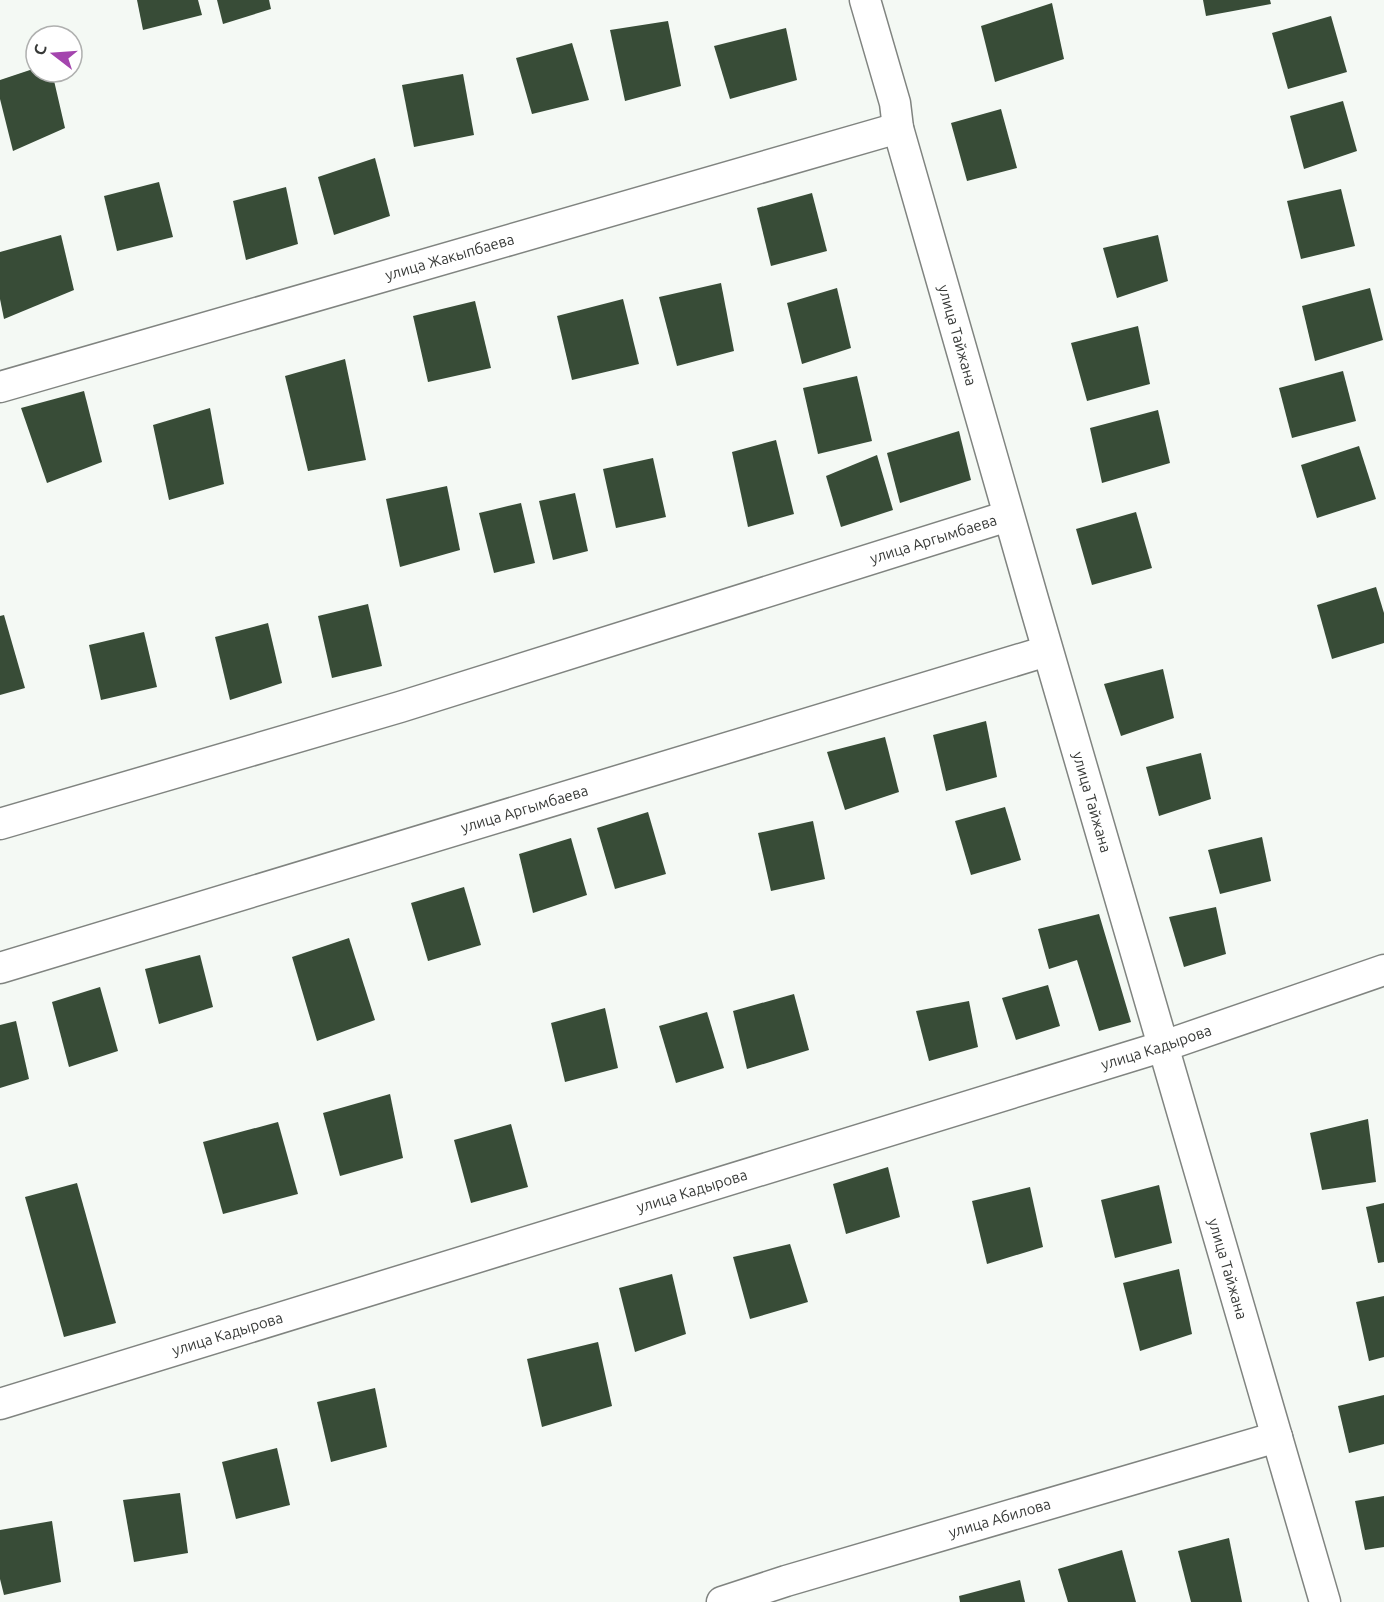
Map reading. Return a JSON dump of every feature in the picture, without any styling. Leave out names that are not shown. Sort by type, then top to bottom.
[{"type":"street","name":"улица Тайжана","points":[[866,0],[895,103],[898,128],[1008,516],[1161,1047],[1325,1602]]},
{"type":"street","name":"улица Жакыпбаева","points":[[0,387],[898,128]]},
{"type":"street","name":"улица Аргымбаева","points":[[0,824],[399,707],[1008,516]]},
{"type":"street","name":"улица Аргымбаева","points":[[0,968],[1047,651]]},
{"type":"street","name":"улица Кадырова","points":[[0,1404],[1161,1047],[1384,970]]},
{"type":"street","name":"улица Абилова","points":[[722,1602],[786,1581],[1277,1437]]},
{"type":"building","points":[[137,0],[198,0],[202,15],[143,30]]},
{"type":"building","points":[[217,0],[269,0],[271,9],[223,24]]},
{"type":"building","points":[[1203,0],[1270,0],[1271,4],[1206,16]]},
{"type":"building","points":[[1052,3],[1064,59],[995,82],[981,26]]},
{"type":"building","points":[[1331,16],[1347,72],[1288,89],[1272,33]]},
{"type":"building","points":[[668,21],[681,86],[625,101],[610,30]]},
{"type":"building","points":[[786,28],[797,80],[730,99],[714,46]]},
{"type":"building","points":[[572,43],[589,100],[532,114],[516,58]]},
{"type":"building","points":[[24,72],[24,84],[55,84],[65,128],[13,151],[0,99],[0,80]]},
{"type":"building","points":[[463,74],[474,135],[414,147],[402,85]]},
{"type":"building","points":[[1343,101],[1357,151],[1304,169],[1290,116]]},
{"type":"building","points":[[1001,109],[1017,168],[967,181],[951,123]]},
{"type":"building","points":[[375,158],[390,216],[334,235],[318,177]]},
{"type":"building","points":[[159,182],[173,237],[117,251],[104,196]]},
{"type":"building","points":[[286,187],[298,244],[246,260],[233,201]]},
{"type":"building","points":[[1341,189],[1355,246],[1301,259],[1287,201]]},
{"type":"building","points":[[812,193],[827,251],[771,266],[757,208]]},
{"type":"building","points":[[61,235],[74,290],[4,319],[0,299],[0,252]]},
{"type":"building","points":[[1158,235],[1168,281],[1117,298],[1103,248]]},
{"type":"building","points":[[721,283],[734,351],[677,366],[659,297]]},
{"type":"building","points":[[837,288],[851,348],[802,364],[787,303]]},
{"type":"building","points":[[1370,288],[1383,340],[1315,361],[1302,306]]},
{"type":"building","points":[[623,299],[639,364],[572,380],[557,316]]},
{"type":"building","points":[[475,301],[491,368],[428,382],[413,316]]},
{"type":"building","points":[[1138,326],[1150,384],[1087,401],[1071,343]]},
{"type":"building","points":[[345,359],[366,460],[308,471],[285,376]]},
{"type":"building","points":[[1343,371],[1356,421],[1292,438],[1279,388]]},
{"type":"building","points":[[857,376],[872,441],[818,454],[803,388]]},
{"type":"building","points":[[84,391],[102,462],[47,483],[21,408]]},
{"type":"building","points":[[210,408],[224,484],[169,500],[153,425]]},
{"type":"building","points":[[1158,410],[1170,463],[1102,483],[1090,428]]},
{"type":"building","points":[[959,431],[971,480],[900,503],[887,453]]},
{"type":"building","points":[[776,440],[794,514],[748,527],[732,452]]},
{"type":"building","points":[[1359,446],[1376,499],[1317,518],[1301,465]]},
{"type":"building","points":[[877,455],[893,510],[841,527],[826,476]]},
{"type":"building","points":[[653,458],[666,517],[616,528],[603,469]]},
{"type":"building","points":[[447,486],[460,550],[400,567],[386,499]]},
{"type":"building","points":[[575,493],[588,551],[553,560],[539,501]]},
{"type":"building","points":[[521,503],[535,563],[494,573],[479,513]]},
{"type":"building","points":[[1136,512],[1152,568],[1092,585],[1076,529]]},
{"type":"building","points":[[1376,587],[1384,613],[1384,643],[1332,659],[1317,605]]},
{"type":"building","points":[[368,604],[382,666],[332,678],[318,616]]},
{"type":"building","points":[[4,615],[25,688],[0,695],[0,616]]},
{"type":"building","points":[[268,623],[282,683],[230,700],[215,637]]},
{"type":"building","points":[[144,632],[157,687],[101,700],[89,645]]},
{"type":"building","points":[[1163,669],[1174,718],[1121,736],[1104,684]]},
{"type":"building","points":[[986,721],[997,777],[946,791],[933,735]]},
{"type":"building","points":[[885,737],[899,792],[845,810],[827,752]]},
{"type":"building","points":[[1201,753],[1211,799],[1159,816],[1146,767]]},
{"type":"building","points":[[1005,807],[1021,860],[971,875],[955,821]]},
{"type":"building","points":[[648,812],[666,874],[615,889],[597,828]]},
{"type":"building","points":[[813,821],[825,879],[771,891],[758,833]]},
{"type":"building","points":[[1262,837],[1271,881],[1220,894],[1208,850]]},
{"type":"building","points":[[571,838],[587,895],[533,913],[519,854]]},
{"type":"building","points":[[464,887],[481,945],[428,961],[411,903]]},
{"type":"building","points":[[1216,907],[1226,954],[1184,967],[1169,917]]},
{"type":"building","points":[[1099,914],[1131,1022],[1099,1031],[1077,960],[1049,969],[1038,929]]},
{"type":"building","points":[[349,938],[375,1020],[317,1041],[292,957]]},
{"type":"building","points":[[200,955],[213,1007],[159,1024],[145,969]]},
{"type":"building","points":[[1048,985],[1060,1026],[1016,1040],[1002,998]]},
{"type":"building","points":[[100,987],[118,1051],[69,1067],[52,1002]]},
{"type":"building","points":[[794,994],[809,1050],[747,1069],[733,1011]]},
{"type":"building","points":[[969,1001],[978,1047],[929,1061],[916,1011]]},
{"type":"building","points":[[605,1008],[618,1068],[565,1082],[551,1023]]},
{"type":"building","points":[[707,1012],[724,1068],[676,1083],[659,1026]]},
{"type":"building","points":[[16,1021],[29,1079],[0,1088],[0,1025]]},
{"type":"building","points":[[390,1094],[403,1158],[340,1176],[323,1113]]},
{"type":"building","points":[[1368,1119],[1376,1182],[1322,1190],[1310,1133]]},
{"type":"building","points":[[278,1122],[298,1194],[223,1214],[203,1142]]},
{"type":"building","points":[[511,1124],[528,1187],[471,1203],[454,1140]]},
{"type":"building","points":[[888,1167],[900,1217],[846,1234],[833,1184]]},
{"type":"building","points":[[77,1183],[116,1323],[64,1337],[25,1197]]},
{"type":"building","points":[[1159,1185],[1172,1243],[1115,1258],[1101,1200]]},
{"type":"building","points":[[1030,1187],[1043,1247],[987,1264],[972,1201]]},
{"type":"building","points":[[1384,1203],[1384,1262],[1378,1263],[1366,1207]]},
{"type":"building","points":[[790,1244],[808,1302],[750,1319],[733,1257]]},
{"type":"building","points":[[1179,1269],[1192,1334],[1140,1351],[1123,1283]]},
{"type":"building","points":[[672,1274],[686,1334],[635,1352],[619,1288]]},
{"type":"building","points":[[1384,1296],[1384,1357],[1369,1361],[1356,1302]]},
{"type":"building","points":[[598,1342],[612,1406],[542,1427],[527,1359]]},
{"type":"building","points":[[375,1388],[387,1447],[331,1462],[317,1402]]},
{"type":"building","points":[[1384,1395],[1384,1444],[1349,1453],[1338,1406]]},
{"type":"building","points":[[277,1448],[290,1505],[236,1519],[222,1462]]},
{"type":"building","points":[[180,1493],[188,1553],[134,1562],[123,1500]]},
{"type":"building","points":[[1384,1496],[1384,1547],[1365,1550],[1355,1501]]},
{"type":"building","points":[[52,1521],[61,1582],[4,1595],[0,1579],[0,1530]]},
{"type":"building","points":[[1229,1538],[1242,1602],[1191,1602],[1178,1551]]},
{"type":"building","points":[[1122,1550],[1136,1602],[1068,1602],[1058,1569]]},
{"type":"building","points":[[1020,1580],[1025,1602],[960,1602],[959,1596]]}]
